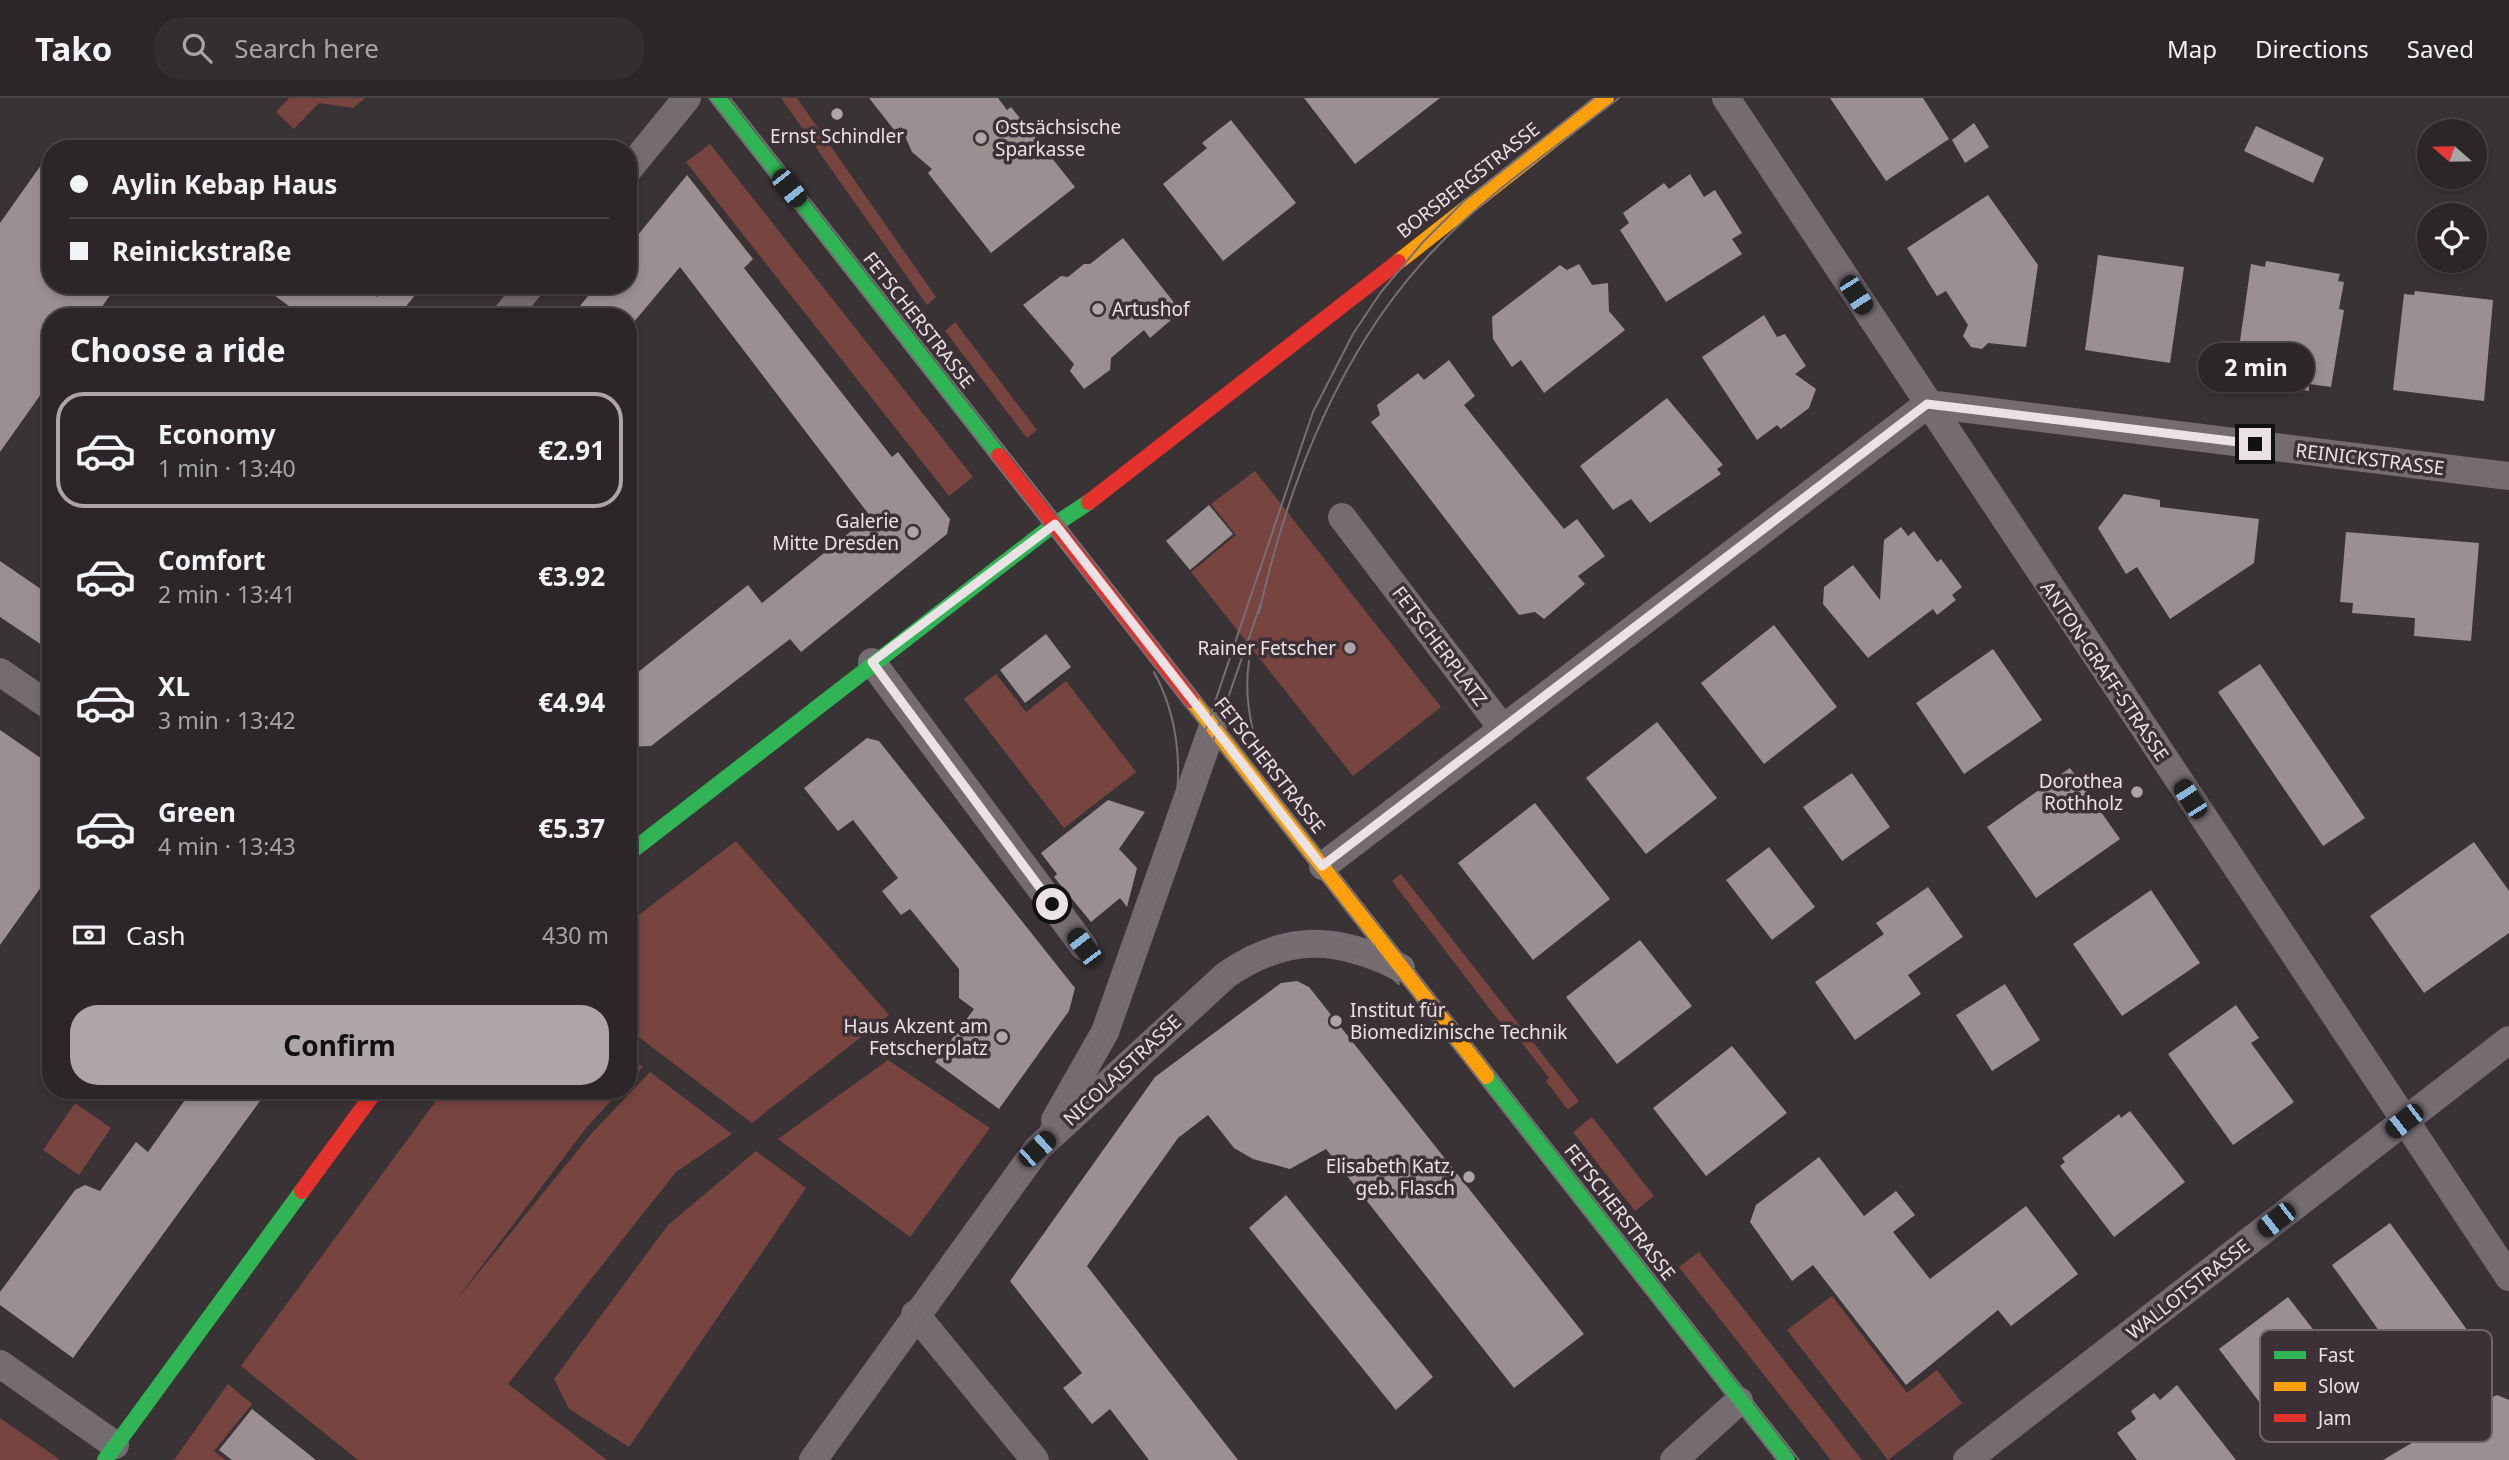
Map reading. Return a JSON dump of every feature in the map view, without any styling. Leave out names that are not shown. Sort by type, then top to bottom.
[{"type":"main road","name":"FETSCHERSTRASSE","points":[[718,98],[1787,1460]]},
{"type":"main road","name":"BORSBERGSTRASSE","points":[[637,847],[872,662],[1055,524],[1109,489],[1606,98]]},
{"type":"main road","points":[[110,1452],[369,1099]]},
{"type":"street","points":[[637,159],[687,98]]},
{"type":"street","name":"ANTON-GRAFF-STRASSE","points":[[1726,98],[2509,1278]]},
{"type":"street","points":[[512,308],[524,294]]},
{"type":"street","points":[[1322,866],[1927,404]]},
{"type":"street","name":"REINICKSTRASSE","points":[[1927,404],[2509,476]]},
{"type":"street","name":"FETSCHERPLATZ","points":[[1342,517],[1503,729]]},
{"type":"street","points":[[872,662],[1084,947]]},
{"type":"street","points":[[0,672],[42,701]]},
{"type":"street","points":[[1037,1149],[1105,1032],[1213,726]]},
{"type":"street","name":"NICOLAISTRASSE","points":[[813,1460],[915,1314],[1037,1149],[1208,991],[1252,957],[1278,947],[1327,943],[1376,957],[1403,970]]},
{"type":"street","name":"WALLOTSTRASSE","points":[[1967,1460],[2509,1040]]},
{"type":"street","points":[[915,1314],[1035,1460]]},
{"type":"street","points":[[0,1364],[110,1452]]},
{"type":"street","points":[[1674,1460],[1739,1401]]},
{"type":"shaded area","points":[[289,98],[365,98],[353,108],[319,103],[294,129],[276,112]]},
{"type":"shaded area","points":[[781,98],[797,98],[936,297],[927,305]]},
{"type":"shaded area","points":[[710,144],[973,477],[949,496],[686,162]]},
{"type":"shaded area","points":[[955,322],[1037,430],[1027,438],[945,331]]},
{"type":"shaded area","points":[[1255,471],[1441,707],[1353,776],[1191,572],[1236,535],[1211,504]]},
{"type":"shaded area","points":[[996,674],[1026,712],[1066,681],[1136,772],[1064,828],[964,699]]},
{"type":"shaded area","points":[[736,841],[889,1015],[752,1123],[637,1036],[637,916]]},
{"type":"shaded area","points":[[1401,874],[1579,1101],[1568,1110],[1546,1081],[1549,1078],[1519,1039],[1515,1042],[1392,881]]},
{"type":"shaded area","points":[[888,1060],[990,1128],[910,1237],[778,1139]]},
{"type":"shaded area","points":[[637,1063],[643,1067],[637,1073]]},
{"type":"shaded area","points":[[650,1072],[732,1134],[676,1172],[508,1384],[607,1460],[358,1460],[241,1366],[437,1099],[613,1099],[586,1128],[453,1304],[591,1134],[624,1099],[637,1099],[637,1086]]},
{"type":"shaded area","points":[[75,1103],[111,1128],[79,1175],[43,1150]]},
{"type":"shaded area","points":[[1592,1117],[1654,1196],[1635,1211],[1573,1132]]},
{"type":"shaded area","points":[[756,1151],[806,1188],[629,1447],[569,1409],[554,1379],[668,1225]]},
{"type":"shaded area","points":[[1699,1252],[1862,1460],[1831,1460],[1679,1267]]},
{"type":"shaded area","points":[[1832,1296],[1907,1393],[1937,1370],[1962,1403],[1888,1460],[1787,1330]]},
{"type":"shaded area","points":[[228,1384],[252,1404],[214,1451],[226,1460],[174,1460]]},
{"type":"shaded area","points":[[0,1418],[59,1459],[0,1460]]},
{"type":"building","points":[[869,98],[998,98],[1007,110],[1011,107],[1075,187],[991,253],[928,173],[932,169],[912,152],[901,127],[895,131]]},
{"type":"building","points":[[1304,98],[1440,98],[1355,164]]},
{"type":"building","points":[[1830,98],[1923,98],[1949,139],[1886,181]]},
{"type":"building","points":[[1231,120],[1296,203],[1223,261],[1163,184],[1207,148],[1202,143]]},
{"type":"building","points":[[1974,123],[1989,147],[1965,163],[1952,140]]},
{"type":"building","points":[[2256,126],[2324,158],[2313,183],[2244,151]]},
{"type":"building","points":[[42,164],[42,294],[111,294],[101,308],[42,308],[42,393],[0,452],[0,223]]},
{"type":"building","points":[[1690,174],[1704,197],[1715,190],[1742,233],[1732,239],[1742,254],[1666,302],[1620,230],[1629,223],[1623,213],[1664,183],[1669,189]]},
{"type":"building","points":[[687,175],[753,259],[744,268],[892,457],[898,452],[950,519],[947,534],[801,652],[790,639],[651,746],[637,747],[637,673],[748,585],[762,603],[870,516],[680,267],[637,318],[637,308],[578,308],[590,294],[637,294],[637,236]]},
{"type":"building","points":[[1988,195],[2038,265],[2026,347],[1988,343],[1982,349],[1971,347],[1963,336],[1968,325],[1946,291],[1937,296],[1907,248]]},
{"type":"building","name":"Artushof","points":[[1123,238],[1176,305],[1165,313],[1171,320],[1150,338],[1144,330],[1111,358],[1110,370],[1084,389],[1070,371],[1074,364],[1023,305],[1061,276],[1068,277],[1084,264],[1090,264]]},
{"type":"building","points":[[2098,255],[2184,267],[2170,363],[2085,350]]},
{"type":"building","points":[[2266,261],[2340,274],[2338,281],[2344,282],[2339,309],[2344,310],[2331,387],[2309,384],[2309,391],[2263,384],[2265,373],[2236,369],[2251,264],[2265,267]]},
{"type":"building","points":[[1579,264],[1592,285],[1608,283],[1609,311],[1625,330],[1544,393],[1521,360],[1512,367],[1493,339],[1492,317],[1560,265],[1567,270]]},
{"type":"building","points":[[2415,291],[2493,300],[2484,401],[2393,390],[2404,294],[2414,295]]},
{"type":"building","points":[[272,294],[373,294],[377,297],[379,294],[416,294],[405,308],[292,308]]},
{"type":"building","points":[[1764,315],[1777,337],[1785,334],[1806,366],[1795,374],[1816,389],[1809,408],[1781,429],[1777,425],[1757,440],[1702,357]]},
{"type":"building","points":[[1449,360],[1475,396],[1464,405],[1564,529],[1577,519],[1605,556],[1578,576],[1585,584],[1544,619],[1535,612],[1519,615],[1371,422],[1380,415],[1377,405],[1418,373],[1424,380]]},
{"type":"building","points":[[1667,398],[1723,465],[1717,469],[1721,474],[1650,523],[1631,499],[1613,510],[1580,466]]},
{"type":"building","points":[[2124,494],[2160,500],[2160,507],[2259,519],[2254,563],[2170,619],[2137,567],[2126,574],[2098,528]]},
{"type":"building","points":[[1209,505],[1233,534],[1190,570],[1166,541]]},
{"type":"building","points":[[1901,527],[1908,536],[1914,531],[1937,562],[1941,559],[1962,587],[1952,595],[1956,600],[1937,615],[1933,609],[1868,658],[1823,604],[1824,587],[1853,565],[1880,600],[1884,540]]},
{"type":"building","points":[[2346,532],[2479,543],[2471,641],[2414,636],[2415,618],[2352,613],[2353,603],[2340,602]]},
{"type":"building","points":[[0,561],[42,590],[42,645],[0,617]]},
{"type":"building","points":[[1774,625],[1837,707],[1764,764],[1701,683]]},
{"type":"building","points":[[1046,634],[1071,667],[1025,703],[1000,670]]},
{"type":"building","points":[[1993,649],[2042,720],[1964,774],[1916,703]]},
{"type":"building","points":[[2260,664],[2365,818],[2323,846],[2218,692]]},
{"type":"building","points":[[1657,722],[1717,798],[1646,854],[1586,778]]},
{"type":"building","points":[[0,730],[42,759],[42,886],[0,945]]},
{"type":"building","points":[[867,738],[879,741],[1075,988],[1069,1011],[999,1109],[935,1062],[974,1009],[959,998],[959,969],[910,909],[901,915],[882,891],[898,878],[853,820],[838,831],[804,788]]},
{"type":"building","points":[[2070,768],[2120,839],[2036,898],[1987,827]]},
{"type":"building","points":[[1852,773],[1890,827],[1842,861],[1803,807]]},
{"type":"building","points":[[1108,800],[1145,812],[1119,849],[1137,868],[1127,907],[1120,898],[1091,922],[1054,877],[1057,874],[1041,853]]},
{"type":"building","points":[[1535,803],[1610,899],[1533,960],[1458,863]]},
{"type":"building","points":[[2474,842],[2509,891],[2509,933],[2424,993],[2370,916]]},
{"type":"building","points":[[1769,847],[1815,907],[1772,940],[1726,880]]},
{"type":"building","points":[[1928,887],[1963,937],[1908,975],[1921,994],[1855,1040],[1815,982],[1884,934],[1876,923]]},
{"type":"building","points":[[2151,890],[2200,963],[2122,1016],[2073,944]]},
{"type":"building","points":[[1640,940],[1692,1006],[1617,1064],[1566,997]]},
{"type":"building","points":[[1297,981],[1309,987],[1584,1334],[1514,1388],[1326,1149],[1290,1169],[1253,1159],[1234,1148],[1208,1115],[1178,1138],[1087,1266],[1238,1460],[1149,1460],[1110,1409],[1092,1424],[1063,1388],[1082,1373],[1010,1281],[1155,1077],[1281,983]]},
{"type":"building","points":[[2005,984],[2040,1040],[1992,1071],[1956,1015]]},
{"type":"building","points":[[2236,1005],[2259,1038],[2251,1043],[2294,1102],[2233,1145],[2168,1054]]},
{"type":"building","points":[[1732,1046],[1787,1113],[1706,1176],[1653,1108]]},
{"type":"building","points":[[186,1099],[261,1099],[73,1358],[0,1305],[0,1292],[75,1190],[85,1185],[100,1191],[136,1142],[148,1152]]},
{"type":"building","points":[[2130,1111],[2185,1182],[2114,1237],[2060,1166],[2065,1162],[2062,1158],[2119,1114],[2121,1118]]},
{"type":"building","points":[[1819,1157],[1864,1216],[1896,1191],[1915,1215],[1893,1232],[1930,1279],[2026,1206],[2078,1274],[2011,1326],[1998,1310],[1906,1385],[1813,1265],[1792,1281],[1750,1222],[1756,1205]]},
{"type":"building","points":[[1286,1195],[1433,1377],[1396,1410],[1249,1228]]},
{"type":"building","points":[[2390,1223],[2467,1330],[2378,1330],[2332,1265]]},
{"type":"building","points":[[2288,1297],[2314,1330],[2260,1330],[2260,1403],[2219,1349]]},
{"type":"building","points":[[2177,1385],[2236,1460],[2137,1460],[2117,1433],[2136,1419],[2131,1411],[2154,1393],[2160,1400]]},
{"type":"building","points":[[2497,1395],[2509,1400],[2509,1460],[2383,1460],[2413,1442],[2492,1442],[2492,1397]]},
{"type":"building","points":[[252,1409],[316,1460],[232,1460],[219,1450]]},
{"type":"tram line","points":[[709,98],[1777,1460]]},
{"type":"tram line","points":[[730,98],[1799,1460]]},
{"type":"tram line","points":[[804,1460],[1031,1144],[1082,1060],[1102,1019],[1193,767],[1313,412],[1353,334],[1381,292],[1423,242],[1464,201],[1594,98]]},
{"type":"tram line","points":[[1259,613],[1285,516],[1302,468],[1344,376],[1370,332],[1399,291],[1452,231],[1522,172],[1619,98]]},
{"type":"tram line","points":[[820,1460],[1033,1164],[1074,1101],[1111,1035],[1261,603]]},
{"type":"tram line","points":[[1249,661],[1248,705],[1268,776]]},
{"type":"tram line","points":[[1154,672],[1172,716],[1178,762],[1177,794]]},
{"type":"tram line","points":[[1088,1090],[1246,948],[1290,934],[1317,931],[1375,946]]},
{"type":"tram line","points":[[1060,1137],[1216,994],[1240,974],[1257,965],[1293,955],[1331,955],[1368,964],[1399,984]]},
{"type":"traffic: fast","points":[[718,98],[999,456]]},
{"type":"traffic: fast","points":[[637,847],[1048,529],[1089,502]]},
{"type":"traffic: fast","points":[[1486,1076],[1787,1460]]},
{"type":"traffic: fast","points":[[105,1460],[302,1191]]},
{"type":"traffic: slow","points":[[1398,262],[1606,98]]},
{"type":"traffic: slow","points":[[1191,700],[1486,1076]]},
{"type":"traffic: jam","points":[[1089,502],[1398,262]]},
{"type":"traffic: jam","points":[[999,456],[1191,700]]},
{"type":"traffic: jam","points":[[302,1191],[369,1099]]},
{"type":"place","name":"Ernst Schindler","points":[[837,114]]},
{"type":"place","name":"Ostsächsische Sparkasse","points":[[981,138]]},
{"type":"place","name":"Artushof","points":[[1098,309]]},
{"type":"place","name":"Galerie Mitte Dresden","points":[[913,532]]},
{"type":"place","name":"Rainer Fetscher","points":[[1350,648]]},
{"type":"place","name":"Dorothea Rothholz","points":[[2137,792]]},
{"type":"place","name":"Institut für Biomedizinische Technik","points":[[1336,1021]]},
{"type":"place","name":"Haus Akzent am Fetscherplatz","points":[[1002,1037]]},
{"type":"place","name":"Elisabeth Katz, geb. Flasch","points":[[1469,1177]]},
{"type":"route","points":[[1052,904],[872,662],[1055,524],[1322,866],[1927,404],[2255,444]]}]
